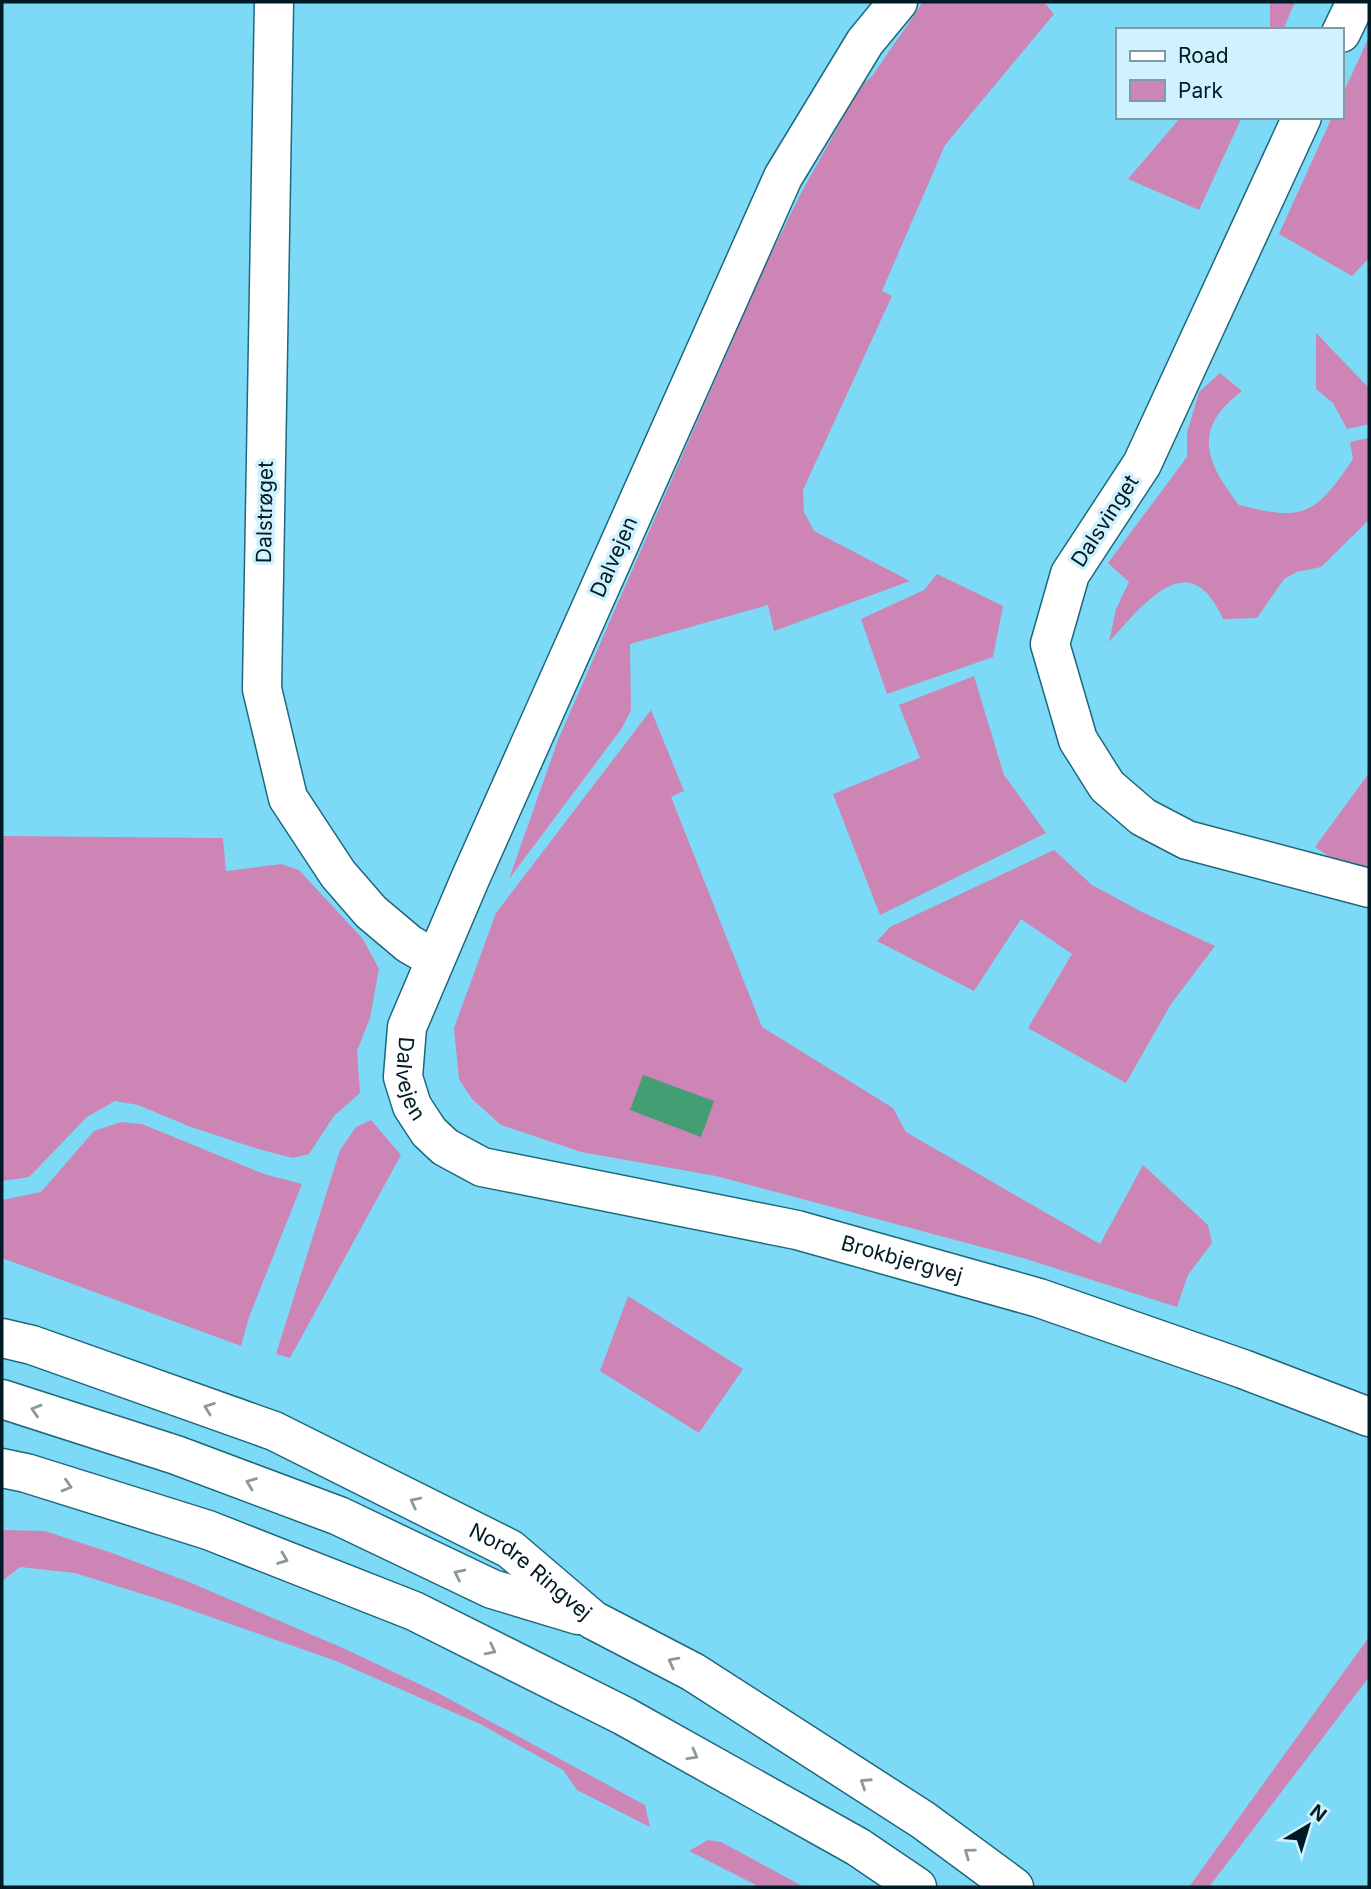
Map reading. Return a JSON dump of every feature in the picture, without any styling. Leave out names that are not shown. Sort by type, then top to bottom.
[{"type":"street","name":"Dalstrøget","points":[[274,2],[262,689],[288,798],[338,874],[371,912],[409,944],[435,960]]},
{"type":"street","name":"Dalvejen","points":[[429,1132],[412,1106],[403,1077],[407,1027],[783,177],[865,42],[898,2]]},
{"type":"street","points":[[1343,29],[1356,2]]},
{"type":"street","name":"Dalsvinget","points":[[1301,119],[1142,464],[1070,574],[1050,645],[1078,740],[1107,786],[1143,817],[1187,840],[1369,888]]},
{"type":"street","name":"Brokbjergvej","points":[[429,1132],[445,1147],[482,1167],[797,1230],[1039,1298],[1243,1368],[1369,1417]]},
{"type":"street","name":"Nordre Ringvej","points":[[2,1338],[32,1345],[274,1431],[510,1549],[593,1620],[693,1672],[923,1820],[1014,1887]]},
{"type":"street","points":[[2,1399],[176,1455],[340,1516],[492,1589],[593,1620]]},
{"type":"street","points":[[2,1468],[208,1530],[414,1611],[624,1716],[858,1847],[917,1887]]},
{"type":"green space","points":[[923,2],[1044,2],[1054,14],[945,145],[882,291],[892,296],[803,490],[804,512],[814,531],[910,581],[774,631],[768,605],[630,644],[631,710],[622,728],[509,879],[558,740],[766,264],[801,193],[861,86],[873,75]]},
{"type":"green space","points":[[1270,2],[1295,2],[1284,28],[1270,28]]},
{"type":"green space","points":[[1369,37],[1369,258],[1352,276],[1279,234],[1331,119],[1343,119],[1343,94]]},
{"type":"green space","points":[[1179,119],[1241,119],[1199,210],[1128,179]]},
{"type":"green space","points":[[1316,333],[1369,388],[1369,424],[1347,429],[1333,403],[1316,389]]},
{"type":"green space","points":[[1220,373],[1242,391],[1226,405],[1216,419],[1210,432],[1209,446],[1218,474],[1239,505],[1279,513],[1307,509],[1329,492],[1353,459],[1350,442],[1369,438],[1369,520],[1321,567],[1297,572],[1284,579],[1257,618],[1223,619],[1210,596],[1196,585],[1181,583],[1166,588],[1151,598],[1109,642],[1116,609],[1129,582],[1108,563],[1187,457],[1187,433],[1199,392]]},
{"type":"green space","points":[[937,574],[1003,606],[993,657],[887,694],[861,619],[924,590]]},
{"type":"green space","points":[[974,676],[1004,775],[1046,833],[880,915],[833,794],[920,758],[899,705]]},
{"type":"green space","points":[[651,710],[684,791],[671,797],[762,1027],[893,1108],[906,1132],[1100,1244],[1143,1165],[1208,1225],[1212,1243],[1188,1275],[1177,1307],[1023,1258],[716,1176],[581,1152],[501,1125],[472,1099],[459,1079],[454,1028],[496,913]]},
{"type":"green space","points":[[1369,773],[1369,867],[1336,861],[1315,847]]},
{"type":"green space","points":[[2,836],[223,838],[226,871],[281,864],[299,870],[363,939],[379,969],[370,1018],[357,1051],[360,1093],[334,1116],[309,1154],[293,1158],[258,1149],[191,1127],[138,1105],[115,1101],[87,1117],[29,1177],[2,1181]]},
{"type":"green space","points":[[1054,850],[1092,885],[1215,946],[1171,1004],[1126,1083],[1028,1028],[1072,954],[1021,919],[974,991],[877,941],[890,927]]},
{"type":"green space","points":[[371,1120],[401,1155],[290,1358],[276,1354],[340,1150],[356,1127]]},
{"type":"green space","points":[[121,1122],[142,1124],[264,1174],[302,1184],[249,1317],[241,1346],[2,1258],[2,1200],[41,1192],[94,1131]]},
{"type":"green space","points":[[628,1296],[743,1369],[699,1433],[600,1371]]},
{"type":"green space","points":[[4,1530],[45,1531],[112,1553],[189,1582],[345,1649],[438,1693],[645,1805],[650,1827],[577,1790],[563,1770],[480,1724],[336,1661],[168,1602],[75,1573],[20,1567],[2,1581]]},
{"type":"green space","points":[[1369,1637],[1369,1677],[1209,1887],[1189,1887]]},
{"type":"green space","points":[[708,1840],[721,1842],[804,1887],[760,1887],[689,1851]]},
{"type":"shaded area","points":[[643,1075],[714,1101],[701,1137],[630,1110]]}]
